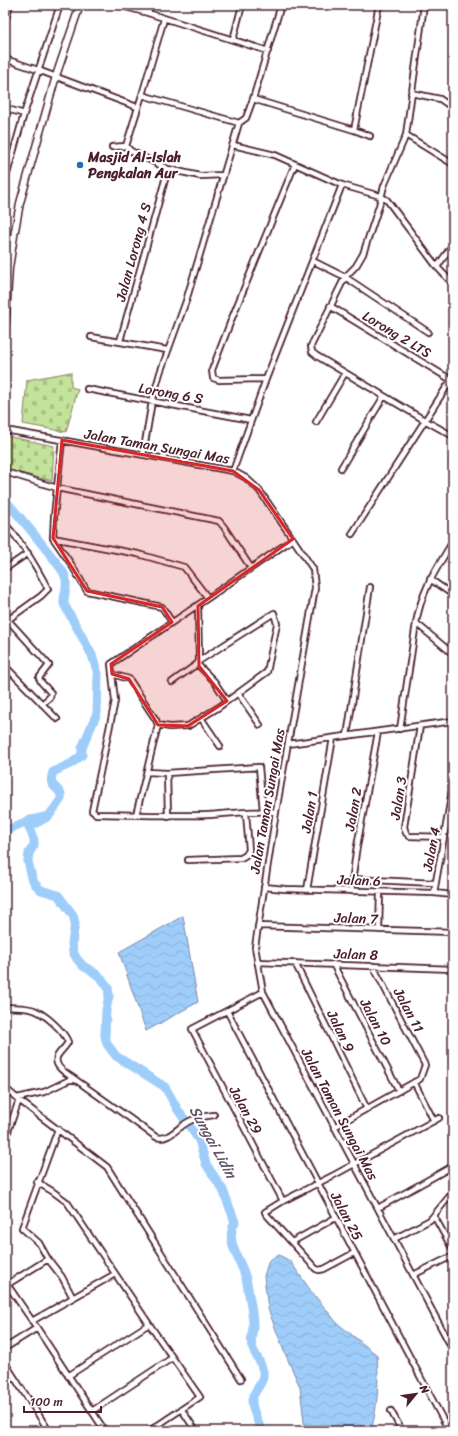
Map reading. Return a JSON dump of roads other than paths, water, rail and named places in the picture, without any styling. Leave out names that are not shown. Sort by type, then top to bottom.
[{"type":"street","points":[[5,21],[10,5]]},
{"type":"street","points":[[5,180],[24,114],[60,5]]},
{"type":"street","points":[[5,333],[10,268],[20,202],[56,76],[80,5]]},
{"type":"street","points":[[118,5],[268,51]]},
{"type":"street","points":[[148,13],[150,5]]},
{"type":"street","points":[[233,40],[242,5]]},
{"type":"street","points":[[143,455],[152,401],[167,350],[186,301],[239,123],[246,118],[253,99],[281,5]]},
{"type":"street","points":[[354,130],[379,5]]},
{"type":"street","points":[[424,5],[406,135],[380,196],[379,206],[363,254],[356,266],[345,277],[310,346],[312,352],[345,373],[453,436]]},
{"type":"street","points":[[126,146],[164,19]]},
{"type":"street","points":[[5,59],[56,76],[137,108]]},
{"type":"street","points":[[411,93],[440,99],[453,108]]},
{"type":"street","points":[[142,95],[239,123]]},
{"type":"street","points":[[253,99],[370,136]]},
{"type":"street","points":[[5,108],[24,114]]},
{"type":"street","points":[[406,135],[453,164]]},
{"type":"street","points":[[233,145],[275,155],[342,185],[380,196],[387,200],[437,267],[453,284]]},
{"type":"street","points":[[112,147],[126,146],[131,151],[168,169],[200,176],[223,175]]},
{"type":"street","points":[[266,379],[219,380],[213,378],[212,370],[295,164]]},
{"type":"street","name":"Jalan Lorong 4 S","points":[[120,341],[168,169]]},
{"type":"street","points":[[233,471],[266,379],[342,185]]},
{"type":"street","points":[[437,267],[453,244]]},
{"type":"street","points":[[313,261],[345,277],[428,332]]},
{"type":"street","name":"Lorong 2 LTS","points":[[330,306],[452,380]]},
{"type":"street","points":[[92,337],[167,350]]},
{"type":"street","points":[[316,422],[345,373]]},
{"type":"street","points":[[352,534],[452,380]]},
{"type":"street","name":"Lorong 6 S","points":[[87,389],[252,420]]},
{"type":"street","points":[[341,468],[384,396]]},
{"type":"street","name":"Jalan Taman Sungai Mas","points":[[5,430],[233,471],[246,478],[259,490],[313,569],[315,588],[276,812],[255,947],[263,992],[453,1350]]},
{"type":"street","points":[[62,440],[53,538],[87,591],[162,607],[172,622]]},
{"type":"street","points":[[5,472],[57,488],[219,521],[251,568]]},
{"type":"street","points":[[5,524],[28,553],[39,570],[48,589],[41,596],[7,621],[49,665],[39,678],[51,693],[50,697],[42,704]]},
{"type":"street","points":[[53,538],[138,554],[184,567],[208,598]]},
{"type":"street","points":[[276,812],[263,811],[168,816],[96,814],[92,811],[115,701],[111,664],[198,606],[293,539]]},
{"type":"street","points":[[400,729],[419,610],[430,579],[453,541]]},
{"type":"street","points":[[5,568],[28,553]]},
{"type":"street","points":[[430,579],[453,595]]},
{"type":"street","points":[[347,736],[370,587]]},
{"type":"street","points":[[198,606],[198,663],[214,681],[227,701]]},
{"type":"street","points":[[158,725],[170,727],[188,726],[238,694],[267,672],[277,624],[274,612],[172,682]]},
{"type":"street","points":[[416,623],[453,654]]},
{"type":"street","points":[[5,666],[57,719]]},
{"type":"street","points":[[112,674],[129,678],[158,725],[136,815]]},
{"type":"street","points":[[238,694],[260,725]]},
{"type":"street","points":[[202,718],[220,746]]},
{"type":"street","points":[[288,744],[453,721]]},
{"type":"street","name":"Jalan 3","points":[[420,726],[404,828],[406,833],[410,836],[444,837]]},
{"type":"street","name":"Jalan 2","points":[[351,891],[378,732]]},
{"type":"street","name":"Jalan 1","points":[[307,890],[333,738]]},
{"type":"street","points":[[147,772],[167,773],[259,767],[263,811]]},
{"type":"street","points":[[167,773],[168,816]]},
{"type":"street","name":"Jalan 4","points":[[434,893],[453,786]]},
{"type":"street","points":[[188,860],[241,858],[246,855],[249,850],[246,813]]},
{"type":"street","points":[[352,879],[435,883]]},
{"type":"street","name":"Jalan 6","points":[[264,887],[453,895]]},
{"type":"street","points":[[379,930],[380,892]]},
{"type":"street","name":"Jalan 7","points":[[258,926],[453,932]]},
{"type":"street","name":"Jalan 8","points":[[258,962],[453,969]]},
{"type":"street","name":"Jalan 9","points":[[295,963],[367,1108]]},
{"type":"street","name":"Jalan 10","points":[[333,964],[399,1091]]},
{"type":"street","name":"Jalan 11","points":[[373,966],[425,1065],[420,1079],[414,1082]]},
{"type":"street","points":[[227,1011],[263,992]]},
{"type":"street","points":[[5,1007],[34,1010],[50,1020],[66,1036],[68,1042],[57,1057],[57,1065],[61,1070],[156,1137],[164,1138],[191,1120],[214,1115]]},
{"type":"street","name":"Jalan 29","points":[[227,1011],[192,1029],[283,1200]]},
{"type":"street","name":"Jalan 25","points":[[227,1011],[448,1431]]},
{"type":"street","points":[[18,1099],[44,1092],[69,1080],[76,1080]]},
{"type":"street","points":[[334,1127],[414,1082],[436,1120],[283,1200],[265,1212],[311,1264],[319,1270],[324,1269],[354,1253]]},
{"type":"street","points":[[5,1088],[107,1167],[241,1379]]},
{"type":"street","points":[[5,1140],[18,1099]]},
{"type":"street","points":[[58,1129],[37,1182],[22,1228],[39,1243],[48,1259],[62,1277],[73,1298]]},
{"type":"street","points":[[378,1208],[453,1166]]},
{"type":"street","points":[[37,1182],[52,1190],[67,1202],[200,1397],[149,1431]]},
{"type":"street","points":[[394,1239],[430,1220],[453,1192]]},
{"type":"street","points":[[434,1216],[453,1250]]},
{"type":"street","points":[[292,1242],[335,1218]]},
{"type":"street","points":[[413,1275],[448,1258],[453,1258]]},
{"type":"street","points":[[48,1259],[6,1282],[105,1431]]},
{"type":"street","points":[[32,1321],[115,1274]]},
{"type":"street","points":[[68,1376],[149,1324]]},
{"type":"street","points":[[5,1348],[37,1328]]},
{"type":"street","points":[[92,1412],[172,1358]]},
{"type":"street","points":[[5,1364],[49,1431]]},
{"type":"street","points":[[182,1410],[196,1431]]},
{"type":"street","points":[[391,1411],[402,1431]]},
{"type":"water","points":[[183,916],[198,1002],[146,1031],[119,952]]},
{"type":"water","points":[[279,1255],[290,1261],[311,1291],[337,1323],[377,1355],[377,1393],[371,1431],[305,1431],[300,1387],[268,1309],[264,1276],[269,1260]]},
{"type":"waterway","points":[[5,500],[64,573],[66,580],[64,604],[92,655],[98,674],[97,713],[82,748],[82,755],[72,763],[53,772],[51,780],[53,785],[61,794],[61,799],[49,816],[27,821],[5,831]]},
{"type":"waterway","name":"Sungai Lidin","points":[[49,816],[29,827],[34,840],[34,845],[29,853],[28,861],[32,878],[41,890],[58,895],[73,915],[75,923],[72,943],[73,952],[83,966],[101,978],[108,987],[109,996],[106,1010],[105,1036],[107,1044],[116,1056],[165,1087],[178,1110],[199,1140],[206,1164],[223,1190],[235,1222],[231,1238],[235,1253],[245,1275],[252,1309],[253,1328],[251,1344],[263,1372],[262,1381],[252,1398],[254,1413],[262,1431]]},
{"type":"place","name":"Masjid Al-Islah Pengkalan Aur","points":[[80,165]]}]
